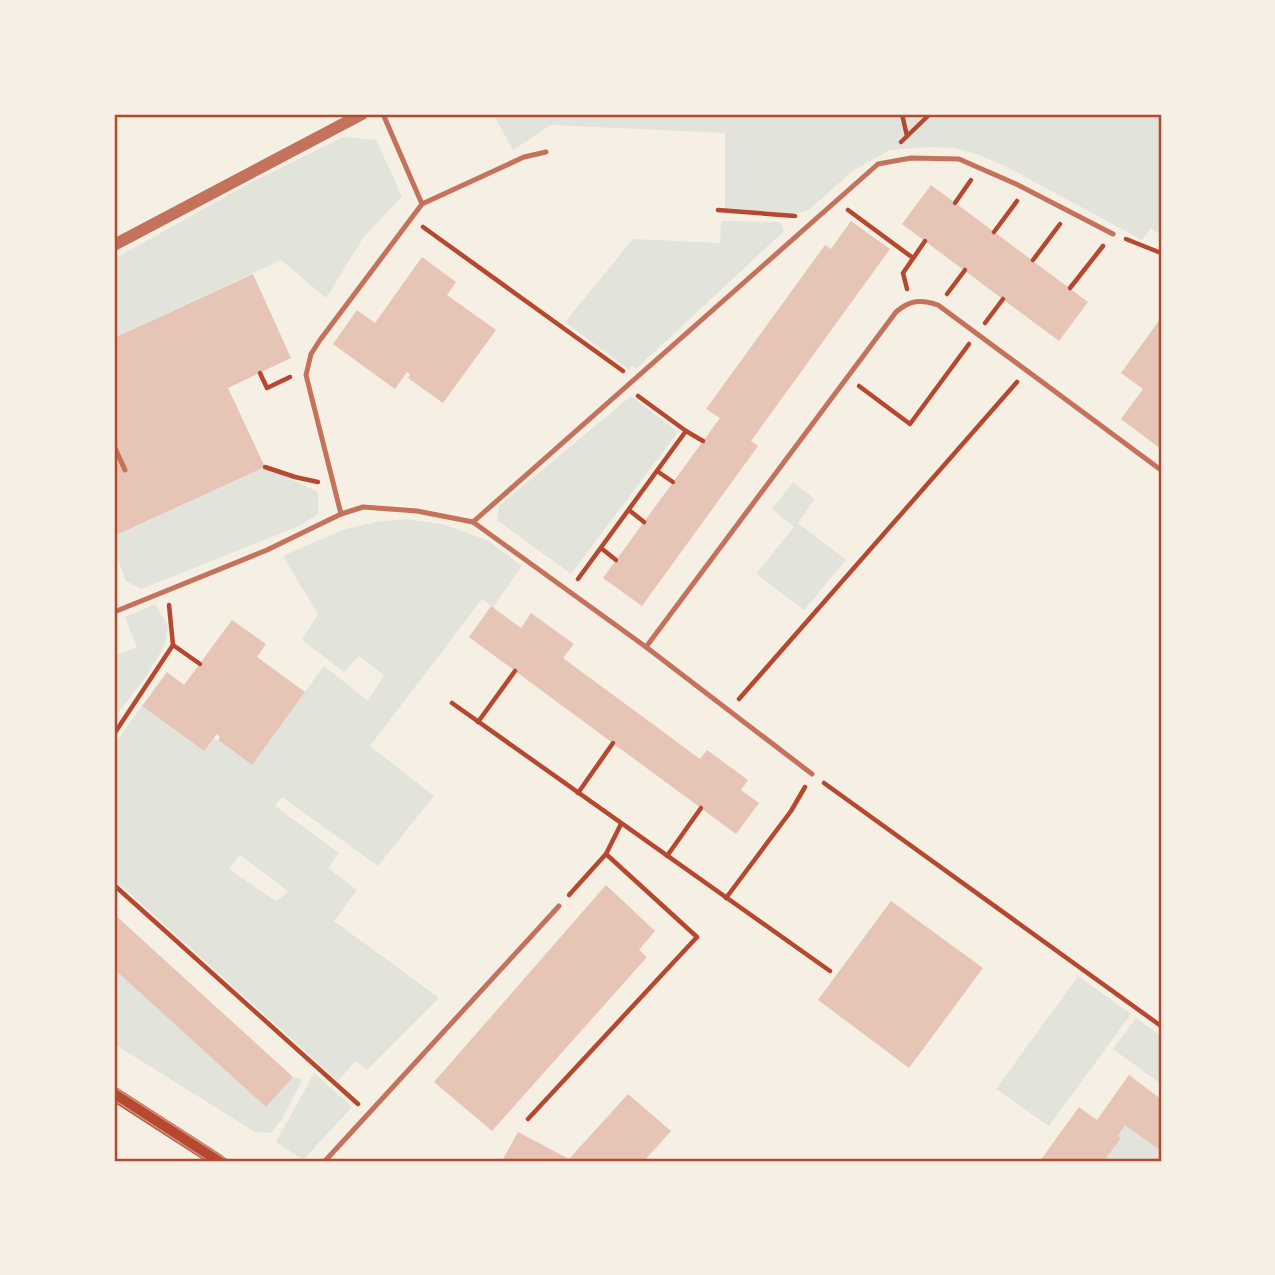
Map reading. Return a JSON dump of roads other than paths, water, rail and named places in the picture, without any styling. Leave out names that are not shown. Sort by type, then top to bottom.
[{"type":"main road","points":[[114,1094],[218,1161]]},
{"type":"street","points":[[114,245],[362,114]]},
{"type":"lane","points":[[383,114],[422,204]]},
{"type":"lane","points":[[341,514],[306,376],[311,354],[422,204],[524,157],[546,152]]},
{"type":"lane","points":[[473,522],[878,164],[911,158],[959,159],[1026,189],[1113,234]]},
{"type":"lane","points":[[646,647],[896,312],[905,304],[927,301],[938,305],[1161,470]]},
{"type":"lane","points":[[114,446],[125,470]]},
{"type":"lane","points":[[114,612],[267,550],[341,514],[363,507],[416,511],[473,522],[646,647],[812,774]]},
{"type":"lane","points":[[325,1161],[559,906]]},
{"type":"tram line","points":[[114,1087],[229,1161]]},
{"type":"tram line","points":[[114,1100],[208,1161]]}]
